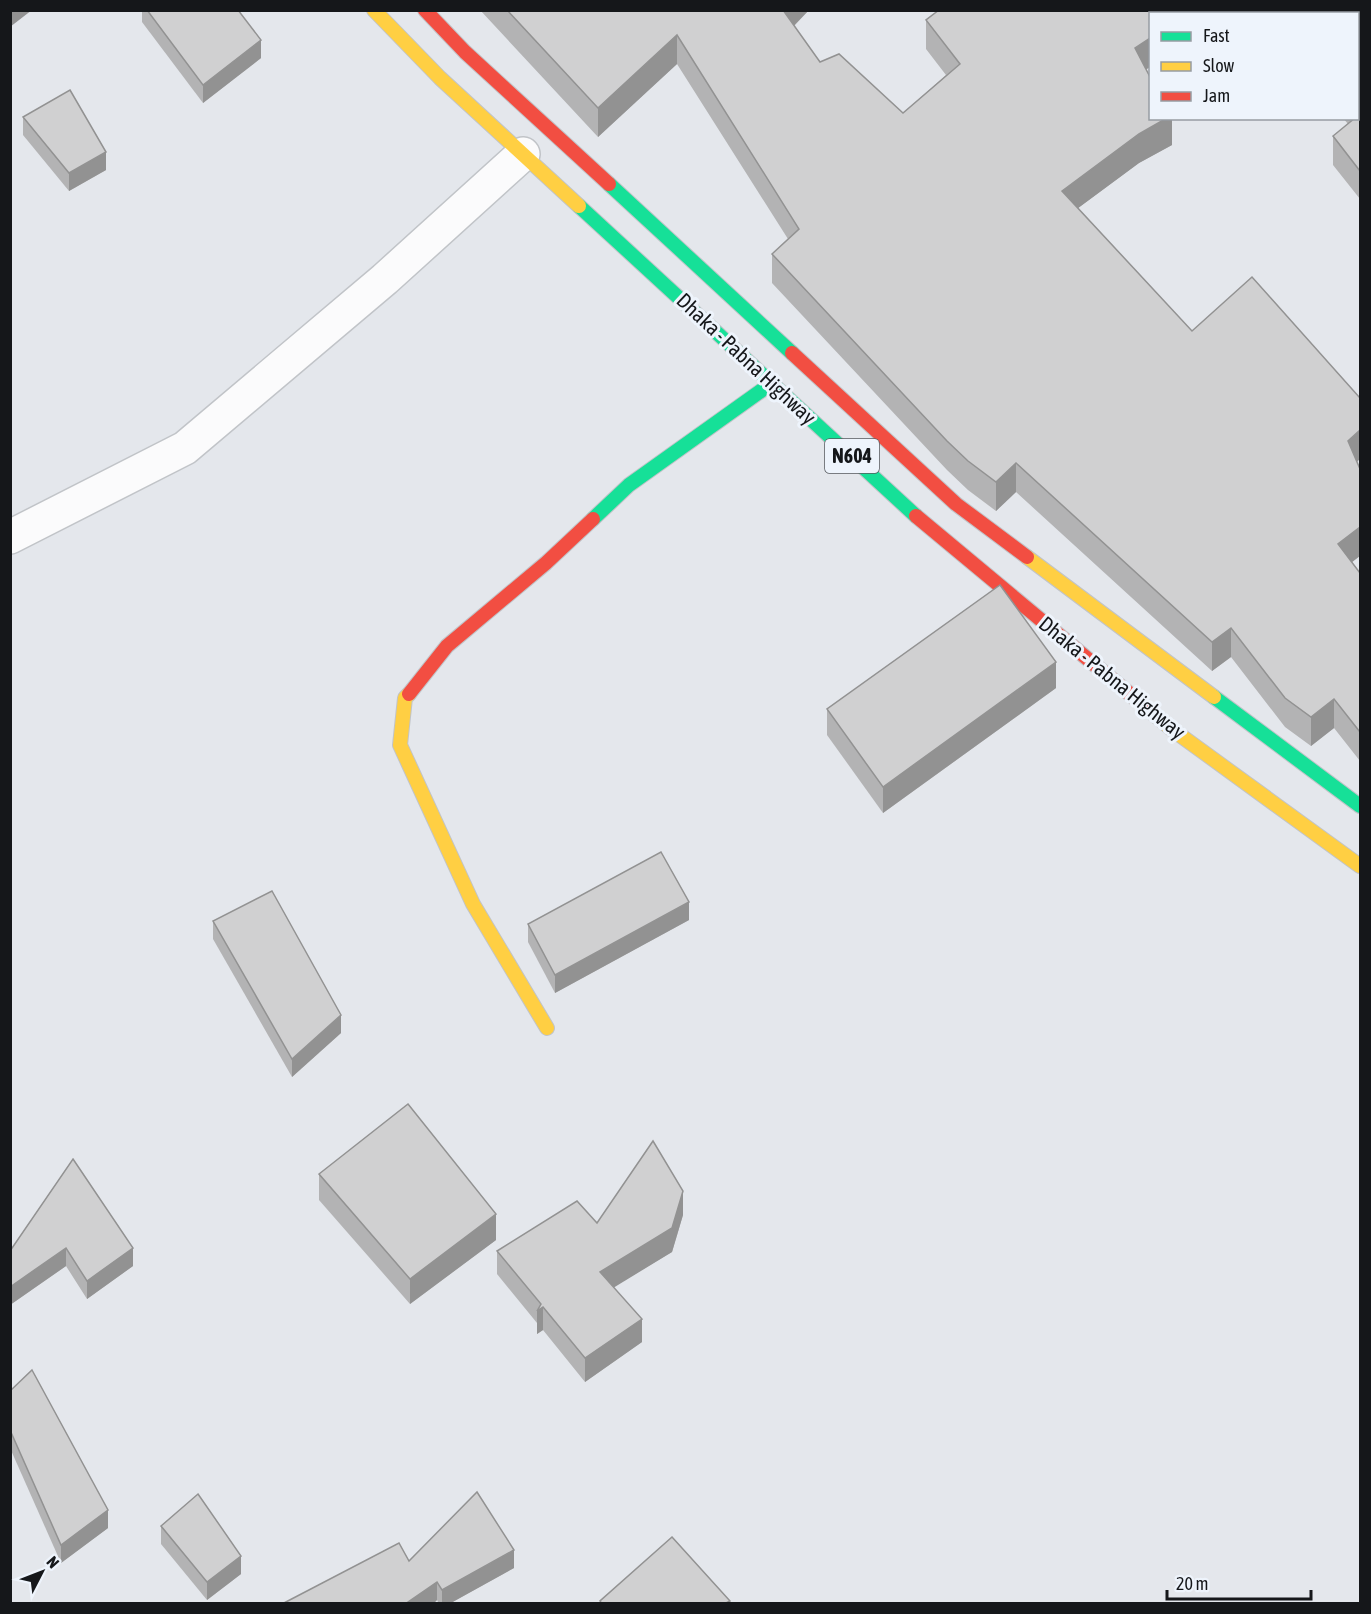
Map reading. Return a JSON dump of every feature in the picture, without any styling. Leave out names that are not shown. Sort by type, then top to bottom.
[{"type":"main road","name":"Dhaka - Pabna Highway","points":[[374,10],[440,78],[933,531],[1173,730],[1360,866]]},
{"type":"main road","name":"Dhaka - Pabna Highway","points":[[425,10],[465,52],[956,504],[1360,806]]},
{"type":"main road","points":[[547,1028],[473,904],[400,745],[405,698],[447,646],[546,563],[629,485],[772,383]]},
{"type":"street","points":[[10,537],[185,448],[385,279],[523,154]]},
{"type":"building","points":[[147,10],[238,10],[261,40],[203,85]]},
{"type":"building","points":[[507,10],[783,10],[820,62],[839,54],[903,113],[960,64],[926,20],[939,10],[1192,10],[1190,12],[1149,12],[1149,39],[1135,48],[1149,75],[1149,120],[1164,120],[1139,134],[1062,191],[1192,331],[1252,277],[1360,398],[1360,430],[1348,441],[1360,469],[1360,527],[1338,544],[1360,573],[1360,732],[1334,699],[1311,717],[1285,698],[1231,628],[1212,642],[1016,463],[996,482],[968,461],[947,441],[772,254],[799,229],[677,35],[598,108]]},
{"type":"building","points":[[1249,10],[1360,10],[1360,112],[1359,12],[1250,12]]},
{"type":"building","points":[[70,90],[106,152],[69,173],[23,117]]},
{"type":"building","points":[[1360,114],[1360,171],[1333,136],[1353,120],[1359,120]]},
{"type":"building","points":[[1000,585],[1056,662],[883,787],[827,709]]},
{"type":"building","points":[[661,852],[689,902],[555,975],[528,924]]},
{"type":"building","points":[[272,891],[341,1015],[292,1059],[213,921]]},
{"type":"building","points":[[408,1104],[496,1214],[410,1279],[319,1174]]},
{"type":"building","points":[[653,1141],[683,1191],[672,1228],[600,1272],[642,1319],[585,1358],[543,1307],[537,1311],[541,1304],[497,1251],[577,1201],[597,1223]]},
{"type":"building","points":[[73,1159],[133,1248],[87,1281],[66,1248],[10,1287],[10,1251]]},
{"type":"building","points":[[32,1370],[108,1510],[61,1545],[10,1430],[10,1391]]},
{"type":"building","points":[[477,1492],[514,1550],[442,1590],[437,1582],[405,1604],[282,1604],[399,1543],[409,1561]]},
{"type":"building","points":[[198,1494],[241,1556],[207,1582],[161,1526]]},
{"type":"building","points":[[672,1537],[730,1601],[724,1604],[602,1604],[600,1601]]},
{"type":"traffic: fast","points":[[609,184],[792,353]]},
{"type":"traffic: fast","points":[[579,206],[916,516]]},
{"type":"traffic: fast","points":[[593,519],[629,485],[772,383]]},
{"type":"traffic: fast","points":[[1214,697],[1360,806]]},
{"type":"traffic: slow","points":[[374,10],[440,78],[579,206]]},
{"type":"traffic: slow","points":[[1027,557],[1214,697]]},
{"type":"traffic: slow","points":[[409,694],[405,698],[400,745],[473,904],[547,1028]]},
{"type":"traffic: slow","points":[[1143,705],[1173,730],[1360,866]]},
{"type":"traffic: jam","points":[[425,10],[465,52],[609,184]]},
{"type":"traffic: jam","points":[[792,353],[956,504],[1027,557]]},
{"type":"traffic: jam","points":[[916,516],[1143,705]]},
{"type":"traffic: jam","points":[[409,694],[447,646],[546,563],[593,519]]}]
